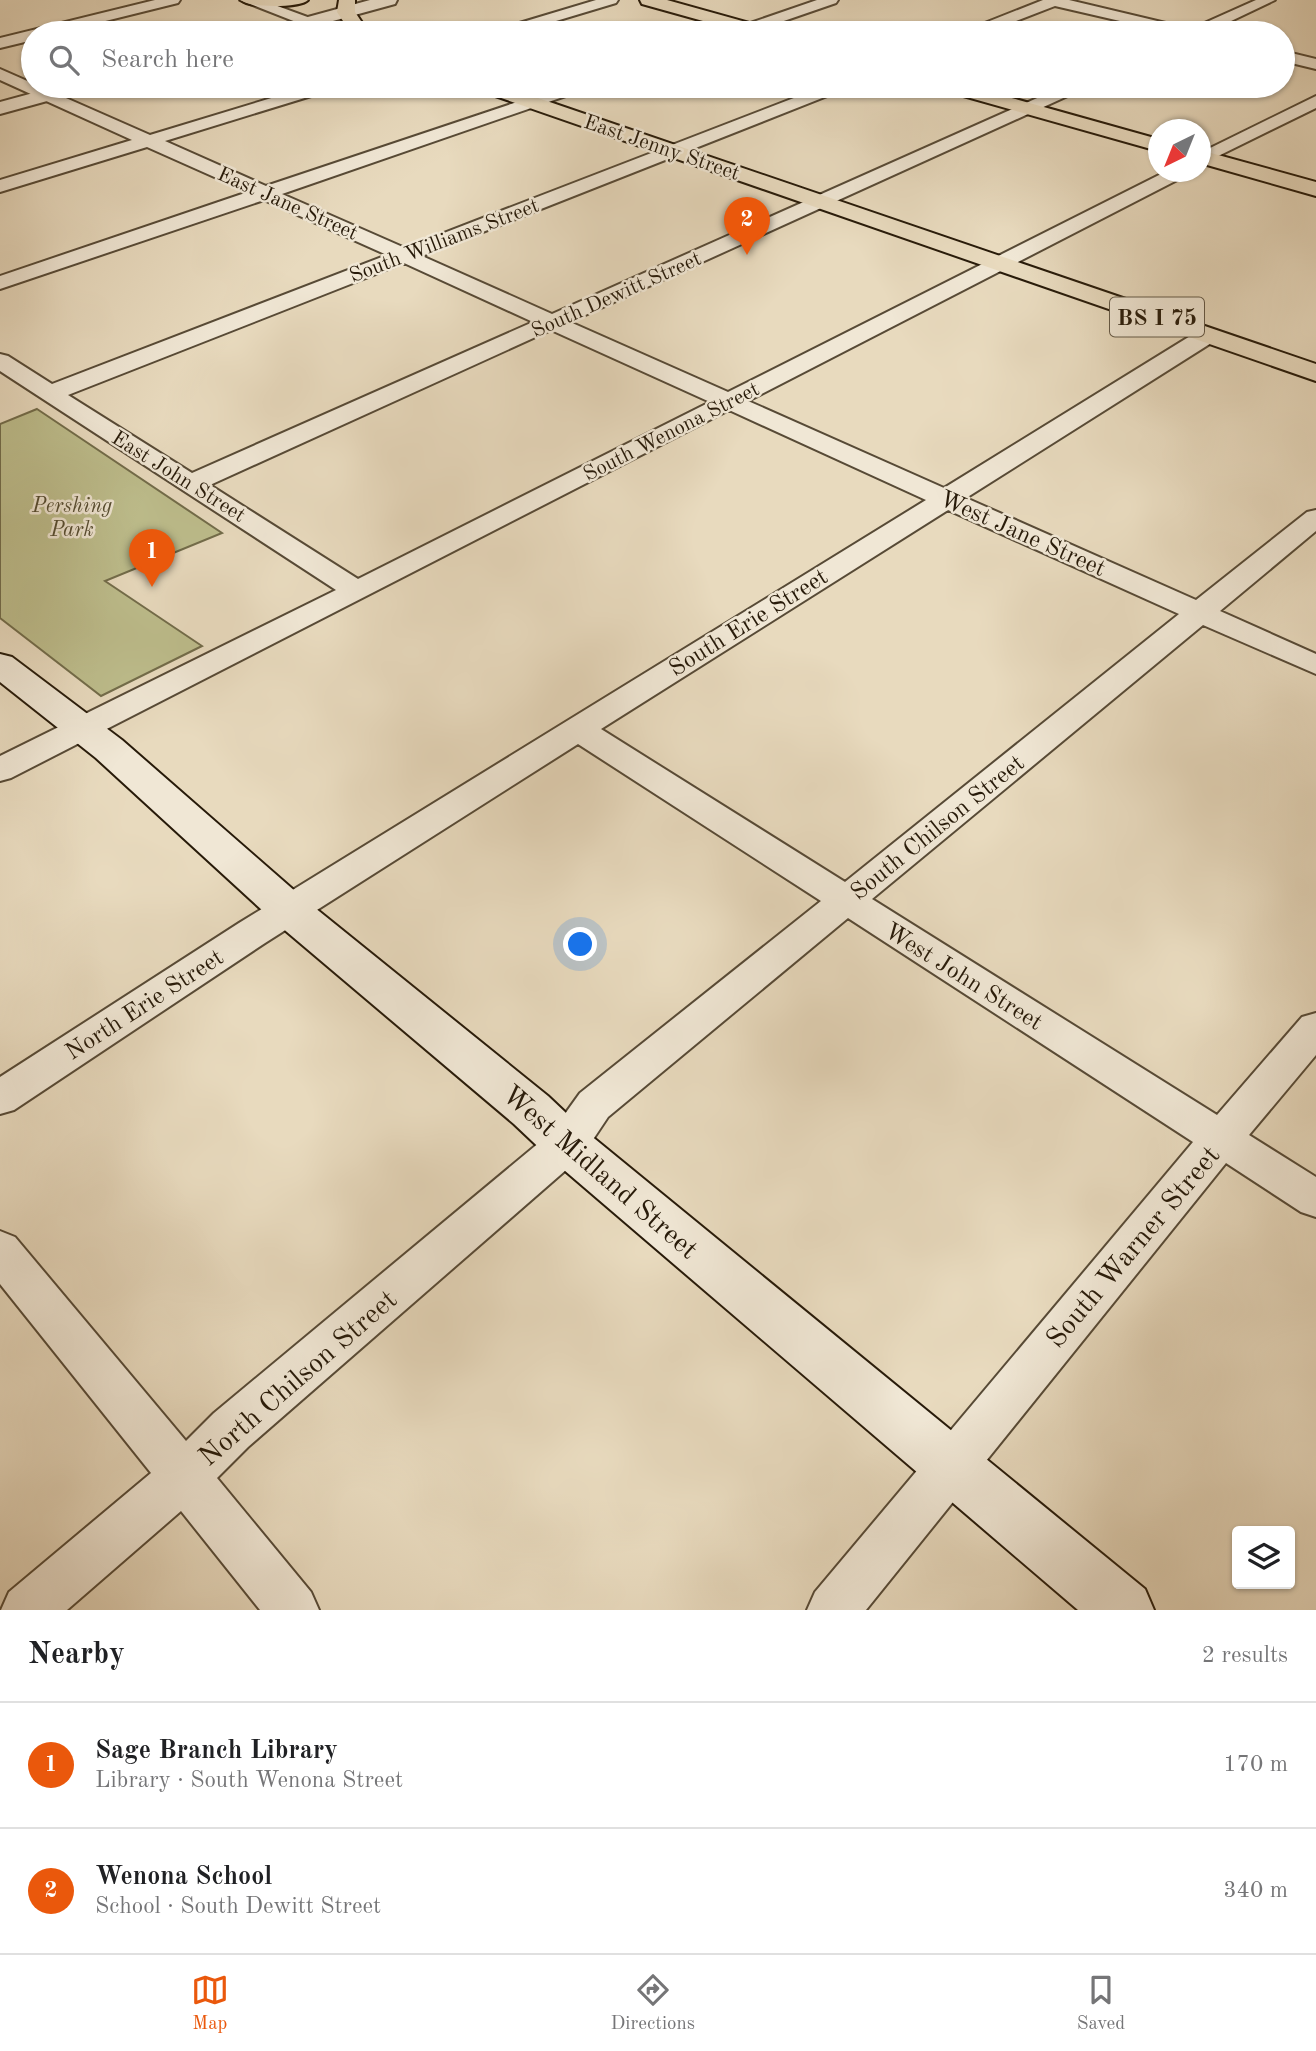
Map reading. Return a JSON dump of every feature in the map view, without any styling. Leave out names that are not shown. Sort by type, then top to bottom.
[{"type":"highway","points":[[248,0],[300,0]]},
{"type":"highway","points":[[648,0],[715,21]]},
{"type":"highway","name":"East Jenny Street","points":[[520,98],[997,263]]},
{"type":"highway","points":[[992,98],[1148,142]]},
{"type":"highway","points":[[1211,160],[1316,189]]},
{"type":"highway","name":"BS I 75","points":[[997,263],[1316,373]]},
{"type":"main road","points":[[312,21],[347,6],[389,0]]},
{"type":"main road","points":[[0,108],[36,98]]},
{"type":"main road","name":"West Midland Street","points":[[0,665],[82,727],[289,910],[531,1110],[566,1144],[1124,1610]]},
{"type":"street","points":[[88,21],[173,0]]},
{"type":"street","points":[[248,0],[302,21]]},
{"type":"street","points":[[541,21],[611,0]]},
{"type":"street","points":[[778,21],[831,0]]},
{"type":"street","points":[[1001,21],[1053,0],[1141,21]]},
{"type":"street","points":[[1220,21],[1268,0]]},
{"type":"street","points":[[0,43],[21,38]]},
{"type":"street","points":[[1295,59],[1316,64]]},
{"type":"street","name":"East Jane Street","points":[[0,74],[21,83]]},
{"type":"street","name":"East Jane Street","points":[[54,98],[730,401]]},
{"type":"street","points":[[0,186],[289,98]]},
{"type":"street","points":[[0,283],[544,98]]},
{"type":"street","name":"South Williams Street","points":[[49,394],[808,98]]},
{"type":"street","name":"South Dewitt Street","points":[[192,483],[1050,98]]},
{"type":"street","points":[[1211,154],[1316,101]]},
{"type":"street","name":"South Wenona Street","points":[[0,770],[1158,182]]},
{"type":"street","name":"South Erie Street","points":[[289,910],[1208,335]]},
{"type":"street","name":"East John Street","points":[[0,361],[357,591]]},
{"type":"street","name":"West Jane Street","points":[[730,401],[1316,664]]},
{"type":"street","name":"South Chilson Street","points":[[566,1144],[594,1105],[1316,518]]},
{"type":"street","name":"West John Street","points":[[578,729],[1316,1199]]},
{"type":"street","name":"North Erie Street","points":[[0,1098],[289,910]]},
{"type":"street","name":"South Warner Street","points":[[833,1610],[1221,1139],[1316,1028]]},
{"type":"street","name":"North Chilson Street","points":[[27,1610],[185,1476],[231,1430],[566,1144]]},
{"type":"street","points":[[0,1251],[293,1610]]},
{"type":"green space","name":"Pershing Park","points":[[37,409],[222,533],[105,581],[202,646],[101,696],[0,618],[0,424]]},
{"type":"place","name":"Wenona School","points":[[747,255]]},
{"type":"place","name":"Sage Branch Library","points":[[152,587]]}]
